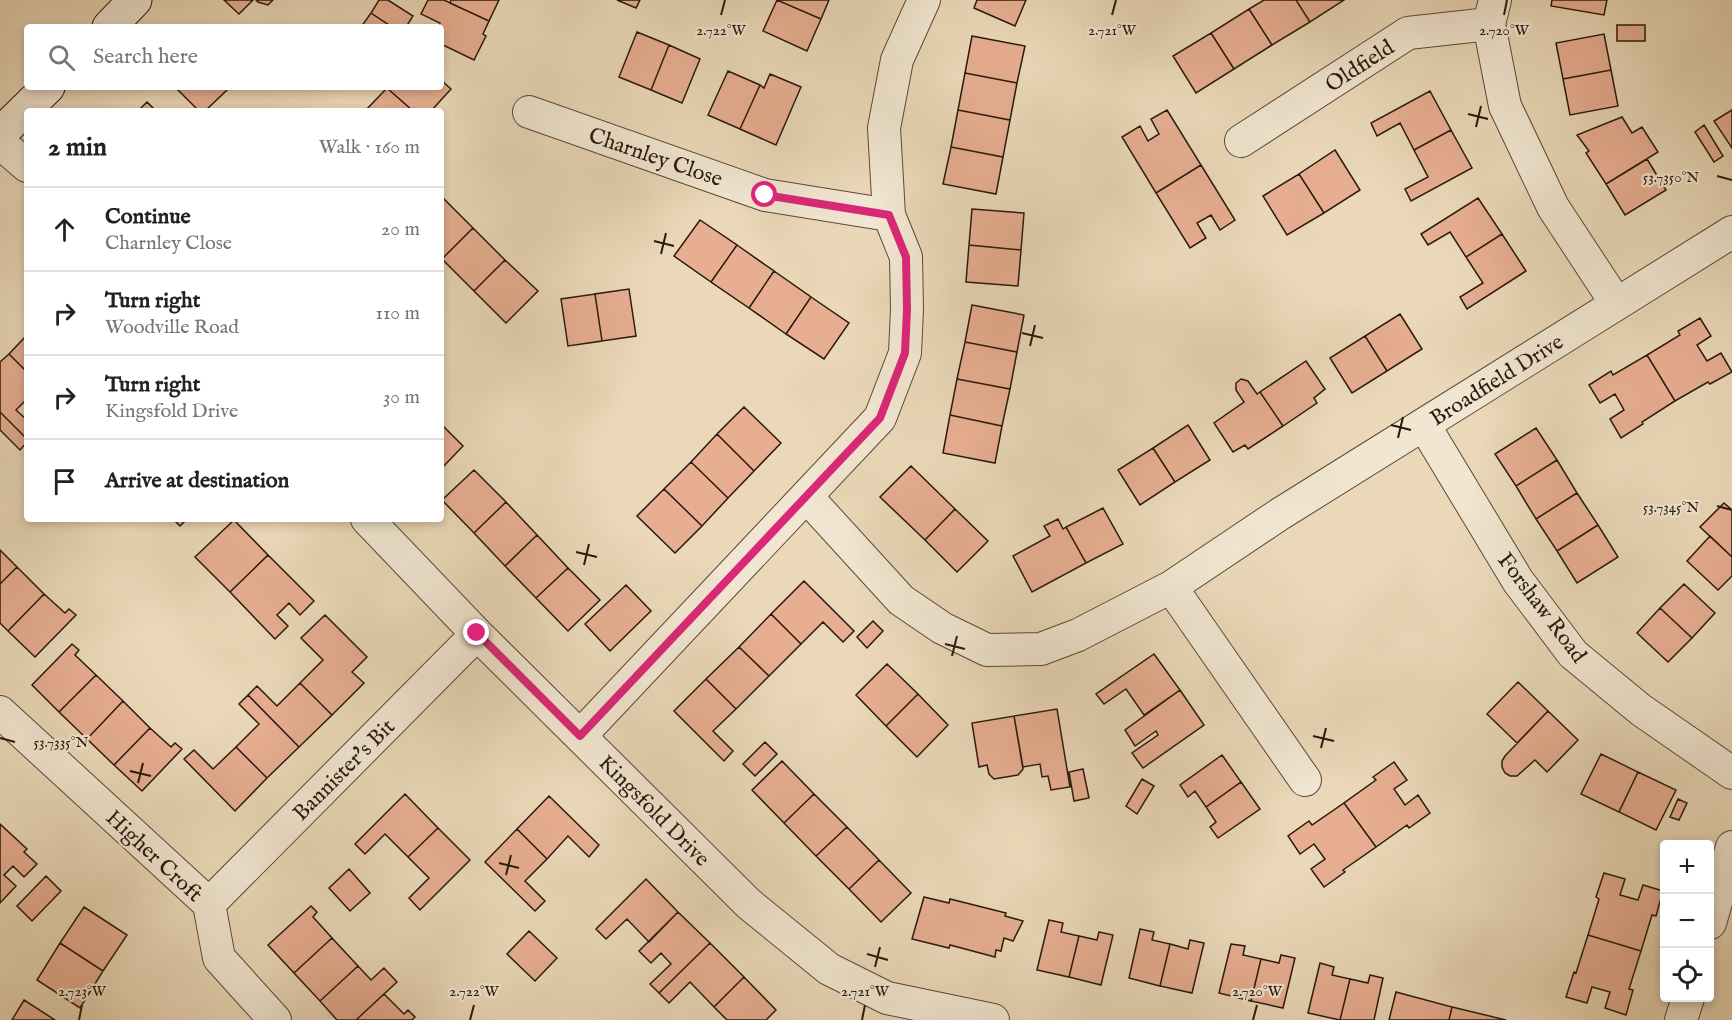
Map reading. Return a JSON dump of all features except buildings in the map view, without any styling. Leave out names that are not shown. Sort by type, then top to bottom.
[{"type":"street","points":[[112,24],[135,0]]},
{"type":"street","points":[[580,736],[880,418],[905,353],[907,309],[906,257],[889,215],[884,128],[897,60],[924,0]]},
{"type":"street","points":[[1492,12],[1505,106],[1553,207],[1616,303]]},
{"type":"street","name":"Oldfield","points":[[1241,141],[1408,33],[1492,12]]},
{"type":"street","points":[[27,108],[45,90]]},
{"type":"street","points":[[0,134],[24,110]]},
{"type":"street","name":"Charnley Close","points":[[529,112],[765,195],[889,215]]},
{"type":"street","points":[[0,143],[24,163]]},
{"type":"street","name":"Broadfield Drive","points":[[807,497],[901,600],[942,628],[987,650],[1041,649],[1078,635],[1171,587],[1280,514],[1732,232]]},
{"type":"street","name":"Forshaw Road","points":[[1424,425],[1518,581],[1573,654],[1641,710],[1732,773]]},
{"type":"street","name":"Kingsfold Drive","points":[[370,522],[477,633],[749,904],[829,969],[887,998],[993,1020]]},
{"type":"street","points":[[1171,587],[1305,780]]},
{"type":"street","name":"Bannister's Bit","points":[[209,904],[477,633]]},
{"type":"street","name":"Higher Croft","points":[[0,712],[209,904],[219,958],[275,1020]]},
{"type":"street","points":[[1714,909],[1732,847]]},
{"type":"street","points":[[1681,1020],[1687,1002]]},
{"type":"route","points":[[477,633],[580,736],[880,418],[905,353],[907,309],[906,257],[889,215],[765,195]]}]
